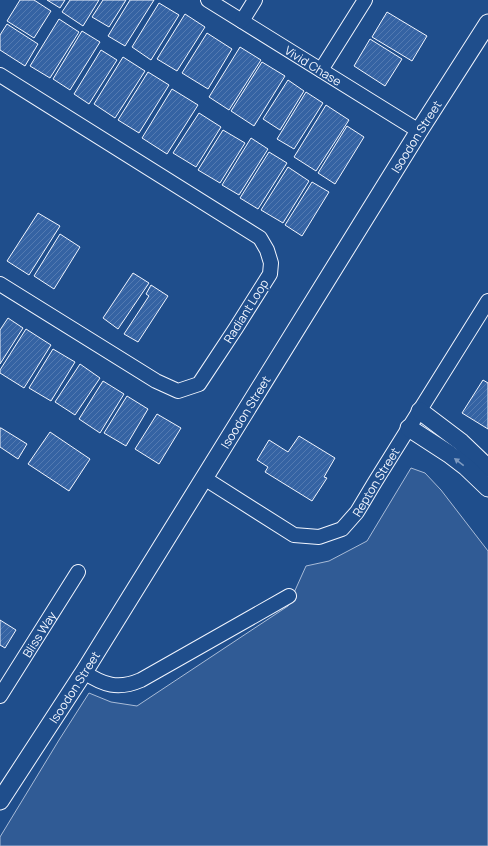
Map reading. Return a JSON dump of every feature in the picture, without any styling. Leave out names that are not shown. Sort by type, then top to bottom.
[{"type":"street","name":"Vivid Chase","points":[[208,0],[419,131]]},
{"type":"street","points":[[242,21],[255,0]]},
{"type":"street","points":[[321,70],[365,0]]},
{"type":"street","name":"Isoodon Street","points":[[0,801],[84,672],[419,131],[488,23]]},
{"type":"street","name":"Radiant Loop","points":[[0,76],[260,238],[267,250],[270,263],[270,274],[199,384],[178,391],[156,381],[0,284]]},
{"type":"street","name":"Repton Street","points":[[204,478],[294,535],[319,537],[342,529],[357,512],[488,301]]},
{"type":"street","points":[[420,411],[461,442],[488,468]]},
{"type":"street","points":[[408,428],[449,454],[466,467],[488,488]]},
{"type":"street","name":"Bliss Way","points":[[0,696],[78,572]]},
{"type":"street","points":[[84,672],[95,679],[108,684],[121,685],[134,683],[289,596]]},
{"type":"shaded area","points":[[411,468],[425,473],[441,490],[488,551],[488,846],[0,846],[0,837],[89,693],[111,702],[137,706],[288,606],[306,566],[329,561],[367,541]]},
{"type":"building","points":[[20,0],[34,0],[51,11],[34,38],[7,21]]},
{"type":"building","points":[[47,0],[65,0],[60,8]]},
{"type":"building","points":[[70,0],[99,0],[83,26],[62,12]]},
{"type":"building","points":[[103,0],[126,0],[109,27],[92,17]]},
{"type":"building","points":[[130,0],[154,0],[125,46],[108,36]]},
{"type":"building","points":[[159,3],[179,15],[151,60],[132,47]]},
{"type":"building","points":[[387,12],[427,36],[412,61],[372,37]]},
{"type":"building","points":[[185,14],[205,27],[177,71],[157,59]]},
{"type":"building","points":[[59,19],[79,32],[50,78],[30,66]]},
{"type":"building","points":[[7,24],[38,44],[25,66],[0,50],[0,35]]},
{"type":"building","points":[[82,31],[100,42],[70,90],[53,79]]},
{"type":"building","points":[[207,33],[232,49],[208,89],[182,73]]},
{"type":"building","points":[[370,39],[402,59],[385,86],[354,66]]},
{"type":"building","points":[[240,47],[261,60],[229,110],[209,97]]},
{"type":"building","points":[[101,50],[117,60],[89,104],[74,94]]},
{"type":"building","points":[[123,57],[145,71],[115,118],[94,104]]},
{"type":"building","points":[[262,62],[285,76],[254,126],[231,111]]},
{"type":"building","points":[[148,72],[169,85],[139,133],[118,120]]},
{"type":"building","points":[[288,80],[304,91],[280,130],[263,119]]},
{"type":"building","points":[[172,89],[198,105],[167,154],[142,138]]},
{"type":"building","points":[[306,92],[323,103],[294,149],[277,139]]},
{"type":"building","points":[[326,105],[349,120],[316,171],[294,157]]},
{"type":"building","points":[[199,113],[221,127],[196,167],[173,153]]},
{"type":"building","points":[[347,126],[364,137],[335,184],[318,173]]},
{"type":"building","points":[[223,130],[245,143],[220,183],[198,170]]},
{"type":"building","points":[[251,138],[268,149],[239,195],[222,185]]},
{"type":"building","points":[[269,152],[287,163],[258,209],[240,198]]},
{"type":"building","points":[[288,167],[309,181],[283,223],[261,210]]},
{"type":"building","points":[[312,182],[329,192],[302,236],[285,225]]},
{"type":"building","points":[[38,213],[60,226],[29,275],[7,261]]},
{"type":"building","points":[[60,234],[80,247],[54,289],[34,276]]},
{"type":"building","points":[[133,273],[149,283],[118,329],[103,318]]},
{"type":"building","points":[[151,285],[168,296],[138,342],[124,334],[149,296],[146,294]]},
{"type":"building","points":[[8,318],[23,328],[0,364],[0,330]]},
{"type":"building","points":[[26,329],[51,345],[24,388],[0,373],[0,370]]},
{"type":"building","points":[[53,349],[75,362],[51,401],[29,388]]},
{"type":"building","points":[[80,364],[100,378],[75,415],[55,402]]},
{"type":"building","points":[[483,380],[488,383],[488,429],[462,413]]},
{"type":"building","points":[[103,381],[124,394],[100,433],[79,419]]},
{"type":"building","points":[[127,396],[148,409],[126,446],[104,433]]},
{"type":"building","points":[[157,414],[181,428],[159,464],[135,449]]},
{"type":"building","points":[[0,428],[27,444],[18,459],[0,447]]},
{"type":"building","points":[[50,432],[90,459],[69,491],[28,464]]},
{"type":"building","points":[[299,436],[335,458],[324,477],[327,478],[312,501],[265,472],[268,467],[257,460],[269,440],[288,452]]},
{"type":"building","points":[[0,620],[16,630],[5,648],[0,645]]}]
